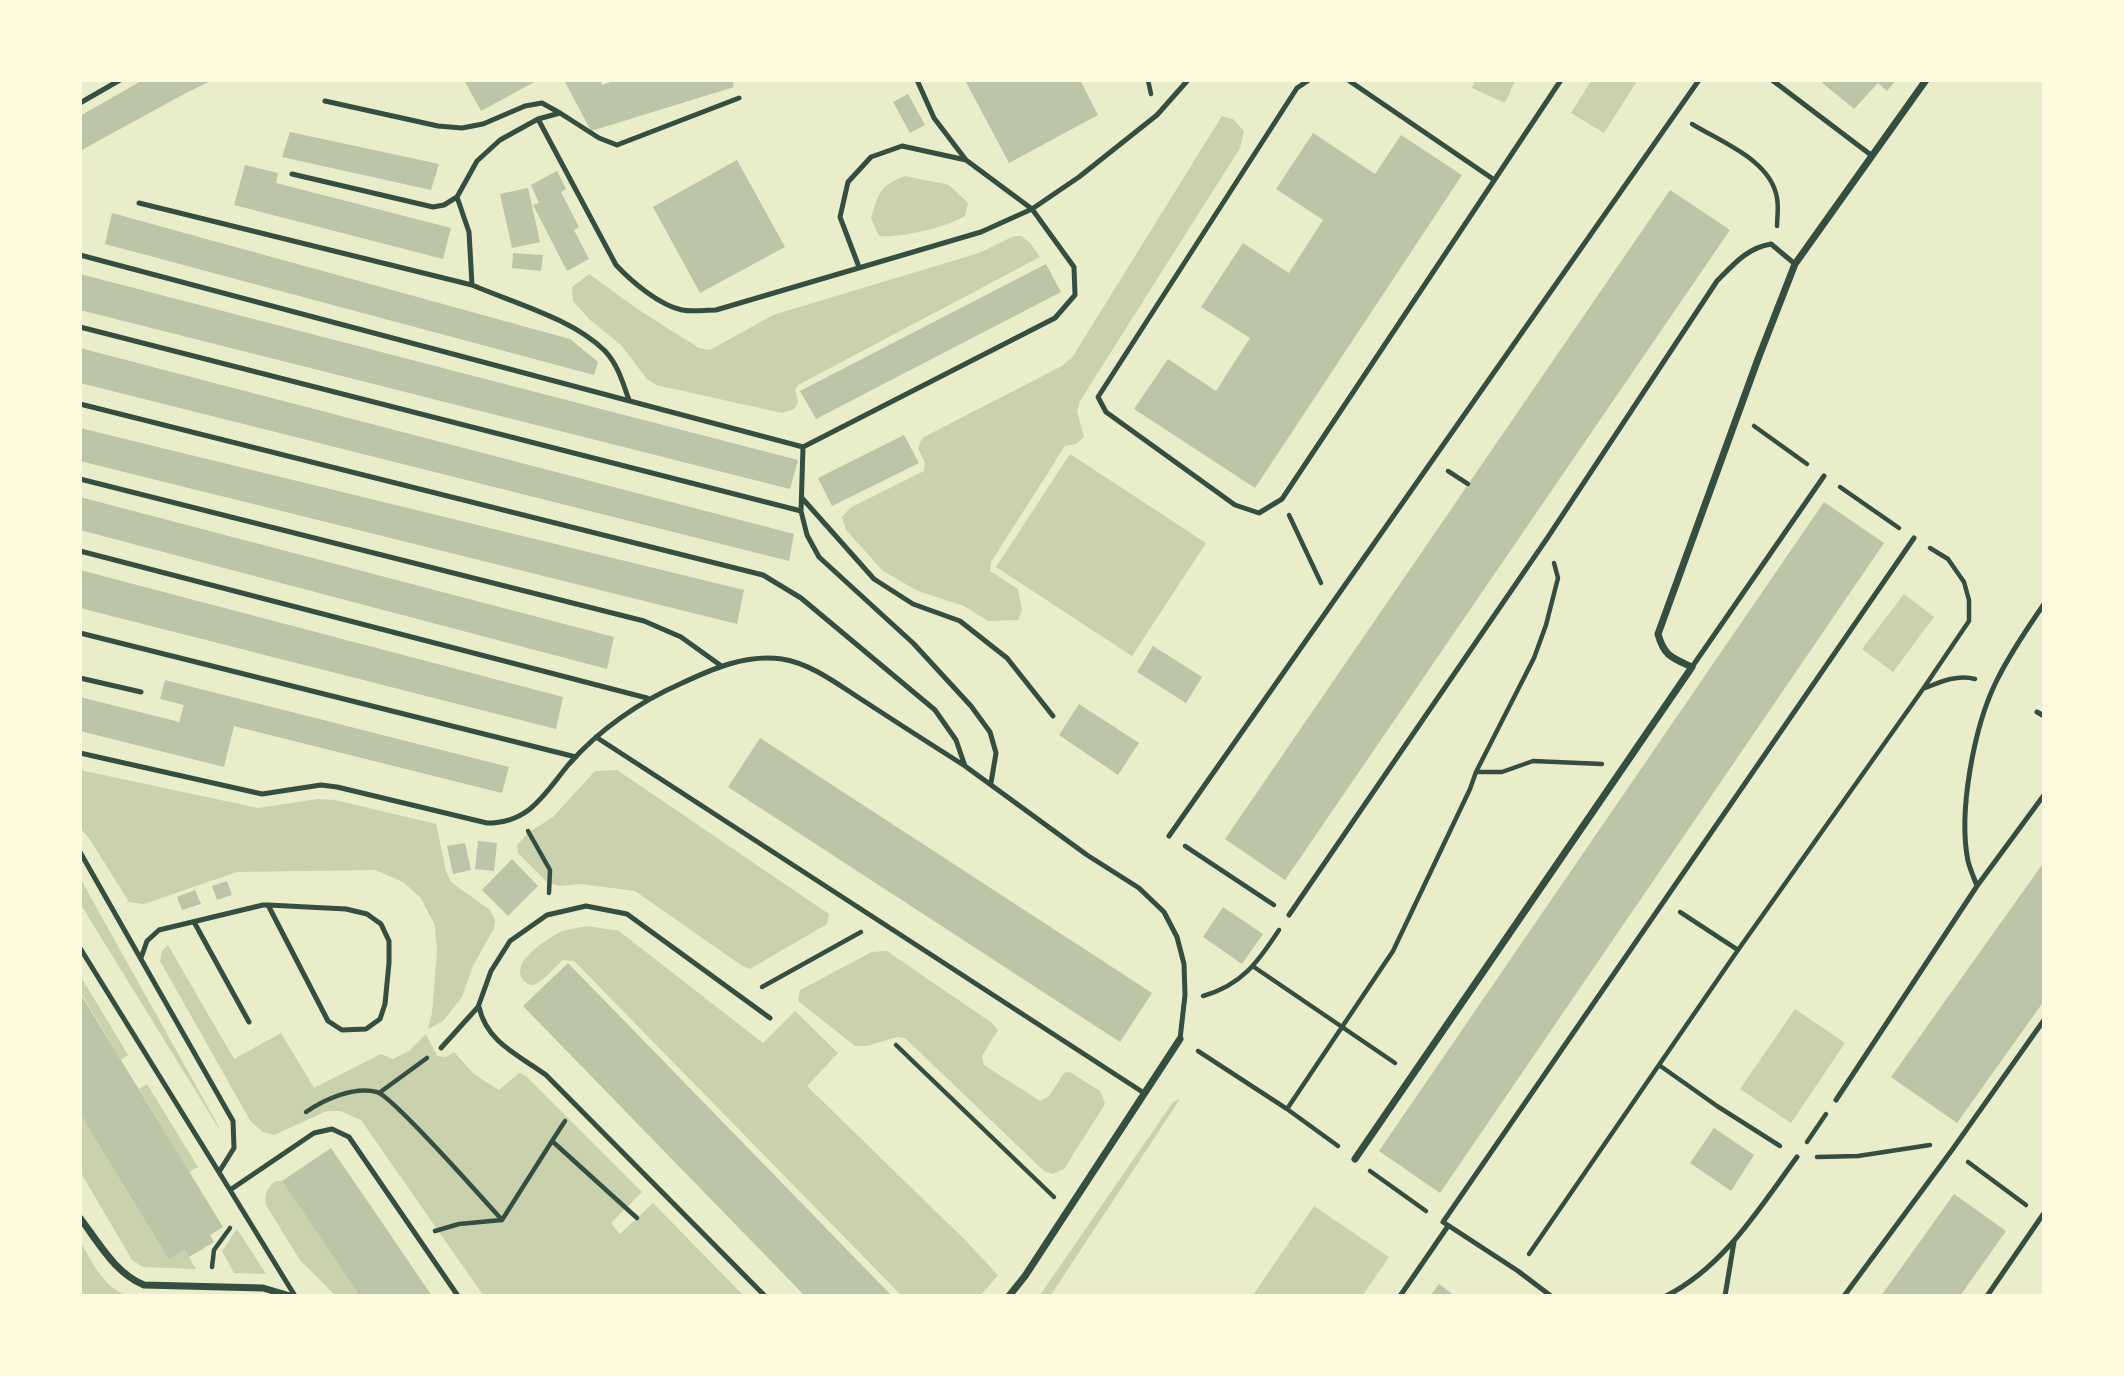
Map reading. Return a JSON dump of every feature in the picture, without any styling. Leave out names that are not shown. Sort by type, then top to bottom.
[{"type":"street","points":[[1355,1159],[1692,667],[1663,650],[1658,634],[1795,264],[1926,80]]},
{"type":"street","points":[[1009,1296],[1025,1276],[1180,1039]]},
{"type":"street","points":[[80,1218],[121,1271],[132,1280],[145,1285],[263,1288],[292,1296]]},
{"type":"lane","points":[[80,103],[120,80]]},
{"type":"lane","points":[[80,255],[803,447],[1055,317],[1075,295],[1074,267],[1032,209],[966,160],[934,118],[917,80]]},
{"type":"lane","points":[[538,119],[616,265],[632,282],[651,295],[682,310],[716,310],[981,232],[1032,209],[1079,177],[1157,115],[1188,80]]},
{"type":"lane","points":[[1309,80],[1297,88],[1098,397],[1106,412],[1235,505],[1259,513],[1282,499],[1561,80]]},
{"type":"lane","points":[[1348,80],[1493,179]]},
{"type":"lane","points":[[1169,836],[1699,80]]},
{"type":"lane","points":[[1772,80],[1871,155]]},
{"type":"lane","points":[[326,102],[438,126],[462,128],[483,124],[525,106],[542,103],[599,138],[617,145],[739,98]]},
{"type":"lane","points":[[292,174],[433,207],[444,205],[457,197],[477,161],[500,140],[538,119],[560,113]]},
{"type":"lane","points":[[859,267],[840,217],[848,182],[871,158],[902,146],[966,160]]},
{"type":"lane","points":[[457,197],[469,232],[472,285]]},
{"type":"lane","points":[[139,203],[472,285],[574,328],[605,352],[619,371],[629,400]]},
{"type":"lane","points":[[1289,915],[1548,537],[1717,281],[1756,247],[1771,244],[1795,264]]},
{"type":"lane","points":[[80,327],[801,511]]},
{"type":"lane","points":[[80,404],[763,575],[801,598],[935,710],[956,740],[965,766]]},
{"type":"lane","points":[[803,447],[801,511],[807,535],[819,557],[913,643],[971,706],[990,732],[996,753],[991,783]]},
{"type":"lane","points":[[1692,667],[1824,475]]},
{"type":"lane","points":[[80,479],[644,621],[681,637],[720,666]]},
{"type":"lane","points":[[802,498],[874,579],[913,604],[960,621],[1007,658],[1054,716]]},
{"type":"lane","points":[[1551,1296],[1443,1222],[1914,538]]},
{"type":"lane","points":[[80,551],[647,698]]},
{"type":"lane","points":[[1977,886],[1968,861],[1967,783],[1981,724],[1995,684],[2043,604]]},
{"type":"lane","points":[[80,633],[576,757]]},
{"type":"lane","points":[[80,753],[262,794],[321,785],[487,823],[505,823],[519,818],[532,808],[576,757],[647,698],[720,666],[751,659],[782,659],[817,671],[991,783],[1087,855],[1139,888],[1164,912],[1177,937],[1184,964],[1185,995],[1180,1039]]},
{"type":"lane","points":[[80,678],[141,692]]},
{"type":"lane","points":[[2037,712],[2043,716]]},
{"type":"lane","points":[[597,737],[1144,1093]]},
{"type":"lane","points":[[1836,1100],[1977,886],[2043,795]]},
{"type":"lane","points":[[80,852],[233,1121],[234,1147],[219,1172]]},
{"type":"lane","points":[[141,958],[147,941],[159,930],[268,905],[346,909],[367,914],[381,924],[389,941],[385,1004],[380,1019],[366,1029],[354,1030],[342,1030],[328,1021],[268,905]]},
{"type":"lane","points":[[441,1048],[478,1007],[491,971],[510,941],[547,915],[586,906],[627,914],[770,1018]]},
{"type":"lane","points":[[194,922],[249,1022]]},
{"type":"lane","points":[[80,948],[243,1210],[292,1296]]},
{"type":"lane","points":[[478,1007],[482,1022],[498,1041],[546,1075],[765,1296]]},
{"type":"lane","points":[[1844,1296],[1952,1150],[2043,1020]]},
{"type":"lane","points":[[230,1189],[314,1133],[332,1129],[349,1137],[458,1296]]},
{"type":"lane","points":[[1666,1296],[1685,1286],[1734,1242],[1797,1157]]},
{"type":"lane","points":[[1987,1296],[2042,1215]]},
{"type":"lane","points":[[1400,1296],[1448,1226]]},
{"type":"lane","points":[[1725,1296],[1734,1242]]},
{"type":"path","points":[[1676,115],[1756,162],[1772,182],[1778,209],[1777,227],[1771,244]]},
{"type":"path","points":[[1518,1271],[1738,950],[1969,621],[1969,600],[1964,582],[1948,559],[1738,414]]},
{"type":"path","points":[[1282,499],[1331,607]]},
{"type":"path","points":[[1287,1109],[1393,951],[1476,772],[1534,658],[1558,578],[1548,537]]},
{"type":"path","points":[[1476,772],[1502,772],[1533,761],[1626,765]]},
{"type":"path","points":[[519,818],[550,870],[547,915]]},
{"type":"path","points":[[1206,860],[1289,915]]},
{"type":"path","points":[[1664,901],[1738,950]]},
{"type":"path","points":[[743,998],[880,922]]},
{"type":"path","points":[[1185,995],[1205,996],[1236,981],[1254,967],[1272,941]]},
{"type":"path","points":[[1254,967],[1412,1075]]},
{"type":"path","points":[[1180,1039],[1310,1126]]},
{"type":"path","points":[[896,1045],[1068,1210]]},
{"type":"path","points":[[379,1093],[441,1048]]},
{"type":"path","points":[[1659,1065],[1797,1157],[1858,1156],[1933,1144],[1952,1150]]},
{"type":"path","points":[[1797,1157],[1836,1100]]},
{"type":"path","points":[[418,1237],[459,1224],[502,1220],[576,1105]]},
{"type":"path","points":[[552,1141],[637,1218]]},
{"type":"path","points":[[1982,1172],[2042,1215]]},
{"type":"path","points":[[1383,1180],[1420,1207]]},
{"type":"path","points":[[221,1287],[211,1268],[214,1250],[243,1210]]},
{"type":"green space","points":[[1475,80],[1515,81],[1505,103],[1472,88]]},
{"type":"green space","points":[[1591,81],[1637,81],[1604,133],[1571,113]]},
{"type":"green space","points":[[1222,116],[1233,119],[1244,131],[1240,148],[1080,401],[1077,411],[1084,437],[1076,444],[1065,446],[991,562],[990,571],[1018,589],[1022,610],[1018,620],[988,621],[964,606],[918,591],[883,571],[846,530],[842,517],[850,508],[924,471],[925,463],[918,448],[922,438],[1062,366],[1073,356]]},
{"type":"green space","points":[[905,176],[949,185],[968,203],[965,216],[923,231],[879,236],[871,218],[878,196],[890,183]]},
{"type":"green space","points":[[1014,236],[1021,236],[1030,243],[1040,257],[798,385],[795,390],[798,402],[794,409],[782,413],[656,385],[647,379],[621,345],[589,319],[573,301],[572,287],[589,274],[699,348],[710,350],[773,315],[979,253]]},
{"type":"green space","points":[[1070,454],[1206,543],[1132,656],[996,567]]},
{"type":"green space","points":[[1904,594],[1934,617],[1893,672],[1862,649]]},
{"type":"green space","points":[[80,770],[258,808],[318,799],[335,800],[436,824],[451,882],[490,910],[495,920],[494,928],[473,966],[462,997],[443,1021],[428,1029],[432,1013],[437,951],[435,926],[421,898],[403,882],[375,870],[237,872],[144,904],[129,902],[81,829]]},
{"type":"green space","points":[[617,770],[829,914],[827,924],[750,969],[635,891],[581,884],[560,886],[547,882],[518,853],[517,845],[528,833],[553,817],[595,771]]},
{"type":"green space","points":[[80,878],[219,1127],[219,1129],[81,905]]},
{"type":"green space","points":[[587,926],[619,931],[763,1043],[795,1011],[838,1053],[807,1086],[998,1275],[981,1295],[901,1295],[574,961],[563,960],[537,984],[530,985],[523,980],[521,967],[536,948],[559,933]]},
{"type":"green space","points":[[168,945],[234,1059],[281,1033],[314,1088],[381,1054],[393,1059],[409,1051],[426,1034],[437,1056],[446,1057],[454,1052],[474,1074],[499,1090],[519,1073],[526,1076],[642,1192],[611,1223],[620,1234],[653,1203],[743,1295],[483,1295],[361,1120],[340,1111],[327,1111],[274,1135],[263,1132],[251,1122],[160,961],[162,951]]},
{"type":"green space","points":[[887,951],[992,1023],[998,1030],[982,1056],[984,1065],[1040,1101],[1049,1096],[1064,1073],[1070,1072],[1100,1091],[1105,1104],[1064,1169],[1053,1174],[1044,1171],[905,1038],[897,1037],[867,1046],[855,1046],[798,1001],[800,990],[872,952]]},
{"type":"green space","points":[[81,977],[128,1055],[121,1060],[81,993]]},
{"type":"green space","points":[[1795,1009],[1845,1043],[1791,1123],[1740,1089]]},
{"type":"green space","points":[[147,1084],[198,1167],[189,1172],[139,1089]]},
{"type":"green space","points":[[1180,1099],[1051,1295],[1040,1295],[1173,1102]]},
{"type":"green space","points":[[80,1114],[169,1260],[185,1250],[196,1269],[143,1267],[132,1260],[81,1173]]},
{"type":"green space","points":[[276,1181],[282,1181],[360,1295],[335,1295],[300,1260],[266,1205],[267,1191]]},
{"type":"green space","points":[[1314,1206],[1389,1257],[1363,1295],[1253,1295]]},
{"type":"green space","points":[[237,1229],[266,1274],[234,1273],[222,1251]]},
{"type":"green space","points":[[81,1242],[105,1280],[126,1295],[81,1295]]},
{"type":"building","points":[[143,80],[213,80],[80,151],[80,116]]},
{"type":"building","points":[[464,80],[538,80],[481,111]]},
{"type":"building","points":[[564,80],[600,80],[602,85],[616,80],[732,80],[734,87],[591,131]]},
{"type":"building","points":[[1080,80],[1098,115],[1009,163],[966,82]]},
{"type":"building","points":[[1819,80],[1896,80],[1887,91],[1878,83],[1854,109]]},
{"type":"building","points":[[908,94],[925,125],[910,133],[893,102]]},
{"type":"building","points":[[290,132],[439,164],[431,190],[282,157]]},
{"type":"building","points":[[1313,133],[1375,174],[1401,135],[1462,175],[1255,488],[1134,409],[1168,359],[1216,391],[1250,338],[1201,307],[1243,243],[1289,273],[1323,220],[1276,189]]},
{"type":"building","points":[[737,160],[785,247],[700,293],[653,207]]},
{"type":"building","points":[[245,165],[278,173],[276,183],[451,228],[443,259],[234,205]]},
{"type":"building","points":[[557,171],[566,189],[561,192],[579,227],[574,230],[589,259],[567,271],[533,205],[539,203],[531,185]]},
{"type":"building","points":[[528,188],[540,242],[512,248],[500,194]]},
{"type":"building","points":[[1670,190],[1730,230],[1285,880],[1225,839]]},
{"type":"building","points":[[112,213],[570,339],[598,362],[594,375],[105,244]]},
{"type":"building","points":[[513,253],[543,255],[541,271],[512,268]]},
{"type":"building","points":[[1046,264],[1061,292],[816,419],[800,391]]},
{"type":"building","points":[[80,274],[798,460],[790,489],[80,310]]},
{"type":"building","points":[[80,348],[794,534],[789,561],[80,383]]},
{"type":"building","points":[[80,428],[744,590],[737,624],[80,461]]},
{"type":"building","points":[[904,435],[919,463],[832,506],[818,478]]},
{"type":"building","points":[[80,497],[614,637],[607,669],[80,530]]},
{"type":"building","points":[[1824,502],[1884,543],[1440,1193],[1379,1151]]},
{"type":"building","points":[[80,570],[563,697],[556,729],[80,608]]},
{"type":"building","points":[[1153,646],[1202,677],[1186,703],[1137,672]]},
{"type":"building","points":[[165,680],[509,767],[502,793],[234,726],[224,767],[80,731],[80,697],[179,722],[184,705],[160,699]]},
{"type":"building","points":[[1079,704],[1139,743],[1118,775],[1059,735]]},
{"type":"building","points":[[760,738],[1152,993],[1120,1042],[728,787]]},
{"type":"building","points":[[478,841],[497,843],[494,871],[475,869]]},
{"type":"building","points":[[465,843],[471,870],[453,874],[447,846]]},
{"type":"building","points":[[512,859],[538,886],[508,916],[482,890]]},
{"type":"building","points":[[2044,862],[2044,1001],[1957,1123],[1891,1077]]},
{"type":"building","points":[[227,881],[232,895],[217,900],[212,886]]},
{"type":"building","points":[[195,890],[201,904],[182,910],[177,897]]},
{"type":"building","points":[[1223,907],[1263,934],[1242,964],[1203,937]]},
{"type":"building","points":[[568,963],[892,1296],[805,1296],[523,1006]]},
{"type":"building","points":[[80,993],[223,1227],[210,1235],[214,1242],[189,1257],[185,1250],[169,1260],[80,1114]]},
{"type":"building","points":[[1714,1128],[1754,1155],[1731,1191],[1690,1163]]},
{"type":"building","points":[[331,1148],[432,1296],[360,1296],[282,1181]]},
{"type":"building","points":[[1954,1194],[2006,1231],[1960,1296],[1881,1296]]},
{"type":"building","points":[[1439,1284],[1455,1296],[1430,1296]]}]
